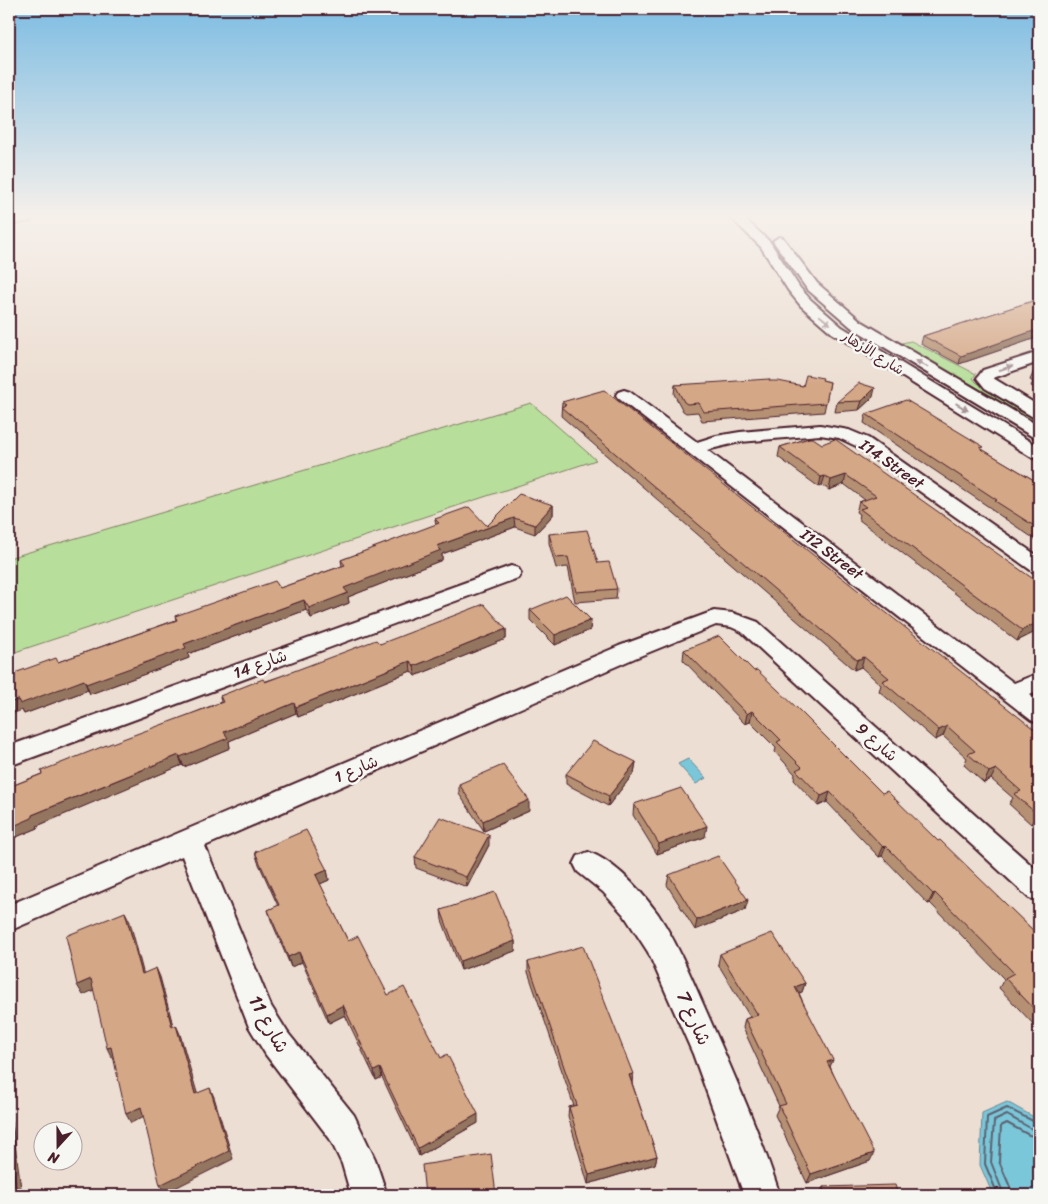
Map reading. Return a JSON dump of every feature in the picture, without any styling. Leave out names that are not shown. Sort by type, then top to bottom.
[{"type":"street","name":"شارع الأزهار","points":[[785,274],[806,303],[837,330],[1039,454]]},
{"type":"street","name":"شارع الأزهار","points":[[803,274],[812,286],[856,324],[1039,432]]},
{"type":"street","points":[[1039,357],[989,373],[985,378],[990,385],[1039,413]]},
{"type":"street","name":"I12 Street","points":[[624,395],[1039,714]]},
{"type":"street","name":"I14 Street","points":[[694,449],[716,441],[740,437],[820,430],[843,434],[862,442],[1039,566]]},
{"type":"street","name":"شارع 14","points":[[9,756],[511,573]]},
{"type":"street","name":"شارع 9","points":[[704,621],[727,618],[740,621],[750,627],[1039,889]]},
{"type":"street","name":"شارع 1","points":[[9,918],[704,621]]},
{"type":"street","points":[[1013,693],[1039,680]]},
{"type":"street","name":"شارع 11","points":[[189,840],[260,1016],[298,1072],[321,1098],[342,1127],[358,1159],[369,1195]]},
{"type":"street","name":"شارع 7","points":[[588,864],[611,881],[631,901],[648,924],[680,986],[711,1058],[762,1195]]},
{"type":"green space","points":[[911,341],[976,374],[973,378],[976,382],[1039,419],[1039,427],[897,344]]},
{"type":"green space","points":[[531,403],[596,460],[9,654],[9,558]]},
{"type":"water","points":[[688,759],[706,778],[696,784],[678,764]]},
{"type":"water","points":[[1007,1102],[1039,1120],[1039,1195],[993,1195],[980,1165],[982,1113]]},
{"type":"building","points":[[1039,299],[1039,329],[961,356],[923,336]]},
{"type":"building","points":[[806,375],[823,378],[822,380],[830,382],[826,403],[704,412],[699,403],[687,404],[684,402],[675,385],[769,379],[770,381],[803,386]]},
{"type":"building","points":[[859,383],[875,388],[862,401],[837,402]]},
{"type":"building","points":[[604,390],[1039,733],[1039,812],[1037,814],[1014,794],[1021,791],[996,769],[989,772],[968,754],[975,751],[947,726],[939,730],[882,681],[889,678],[864,657],[857,660],[561,407],[566,405],[562,402]]},
{"type":"building","points":[[906,400],[984,447],[980,448],[1039,483],[1039,529],[866,414]]},
{"type":"building","points":[[813,438],[822,444],[835,439],[1039,583],[1039,622],[1022,630],[860,509],[866,507],[859,502],[876,496],[846,475],[831,480],[825,476],[821,477],[780,447]]},
{"type":"building","points":[[519,494],[553,505],[535,525],[514,518],[437,546],[441,550],[344,588],[348,593],[309,608],[304,600],[184,644],[186,648],[86,684],[84,680],[20,704],[18,699],[9,703],[9,675],[56,658],[58,662],[177,620],[175,616],[275,581],[280,588],[345,565],[341,560],[439,523],[435,519],[469,507],[487,526]]},
{"type":"building","points":[[587,530],[598,563],[609,562],[617,589],[576,592],[568,557],[556,558],[549,534]]},
{"type":"building","points":[[566,595],[591,620],[555,635],[530,610]]},
{"type":"building","points":[[484,604],[506,629],[414,666],[410,661],[296,707],[294,703],[224,732],[228,738],[180,757],[179,755],[32,815],[32,818],[9,828],[9,787],[42,774],[41,771],[223,702],[220,696],[263,679],[265,682],[376,640],[380,644]]},
{"type":"building","points":[[719,636],[754,671],[757,670],[798,709],[882,793],[887,791],[1039,936],[1039,1014],[1005,978],[1014,973],[935,893],[933,894],[886,846],[883,847],[830,792],[821,796],[796,770],[802,767],[777,742],[781,740],[752,711],[747,714],[684,650]]},
{"type":"building","points":[[593,741],[636,762],[609,796],[566,774]]},
{"type":"building","points":[[503,765],[529,800],[483,821],[459,784]]},
{"type":"building","points":[[681,788],[707,826],[659,844],[634,804]]},
{"type":"building","points":[[440,817],[489,835],[466,877],[415,857]]},
{"type":"building","points":[[306,830],[327,870],[316,875],[348,941],[358,936],[388,995],[404,987],[441,1058],[447,1054],[478,1114],[418,1148],[380,1068],[374,1071],[343,1005],[327,1014],[299,952],[288,957],[268,910],[279,905],[255,852]]},
{"type":"building","points":[[718,856],[748,900],[697,920],[669,875]]},
{"type":"building","points":[[495,892],[515,941],[460,961],[441,910]]},
{"type":"building","points":[[125,912],[142,974],[156,968],[172,1027],[176,1025],[195,1094],[210,1088],[229,1151],[160,1185],[141,1107],[126,1114],[111,1047],[107,1048],[91,979],[77,985],[66,936]]},
{"type":"building","points":[[772,933],[805,983],[795,987],[833,1060],[827,1062],[874,1153],[811,1174],[779,1106],[786,1104],[745,1019],[758,1015],[720,954]]},
{"type":"building","points":[[583,946],[633,1074],[629,1075],[657,1156],[589,1175],[569,1107],[577,1105],[528,962]]},
{"type":"building","points":[[9,1140],[17,1195],[9,1195]]},
{"type":"building","points":[[491,1154],[496,1195],[425,1195],[422,1165]]},
{"type":"building","points":[[895,1185],[898,1195],[825,1195],[823,1187]]},
{"type":"building","points":[[255,1190],[257,1195],[244,1195]]}]
